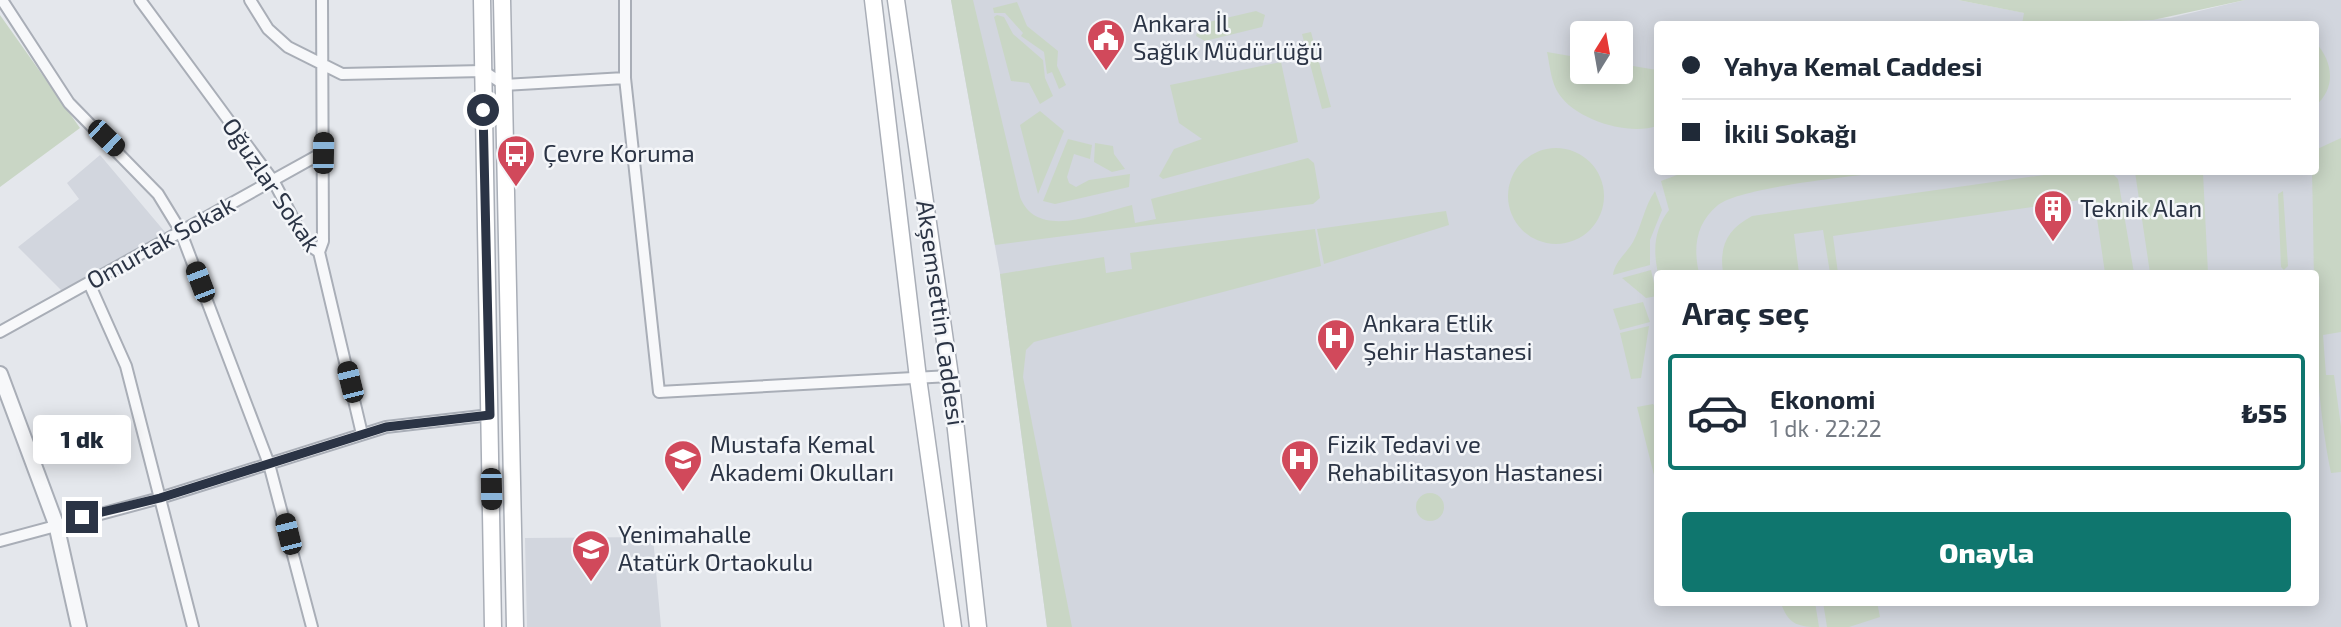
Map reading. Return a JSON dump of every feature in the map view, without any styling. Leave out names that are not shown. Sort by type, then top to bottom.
[{"type":"main road","points":[[482,0],[493,627]]},
{"type":"main road","points":[[502,0],[514,627]]},
{"type":"main road","name":"Akşemsettin Caddesi","points":[[873,0],[918,378],[953,627]]},
{"type":"main road","name":"Akşemsettin Caddesi","points":[[896,0],[950,376],[978,627]]},
{"type":"street","points":[[2,0],[69,103],[158,194],[180,230],[270,464],[312,627]]},
{"type":"street","name":"Oğuzlar Sokak","points":[[140,0],[274,182],[306,243],[319,251],[362,434]]},
{"type":"street","points":[[250,0],[268,29],[288,47],[342,74],[483,71],[505,85],[625,78]]},
{"type":"street","points":[[319,251],[323,241],[322,0]]},
{"type":"street","points":[[625,0],[625,78],[659,392],[950,376]]},
{"type":"street","name":"Omurtak Sokak","points":[[0,332],[323,153]]},
{"type":"street","points":[[89,283],[126,366],[192,627]]},
{"type":"street","points":[[0,374],[56,524],[79,627]]},
{"type":"street","points":[[0,541],[160,498],[386,427],[490,415]]},
{"type":"shaded area","name":"Ankara Etlik Şehir Hastanesi","points":[[951,0],[1958,0],[2025,13],[2089,21],[1654,21],[1654,175],[2319,175],[2319,21],[2115,21],[2170,18],[2245,0],[2341,0],[2341,627],[1047,627],[1000,274]]},
{"type":"shaded area","points":[[100,155],[165,232],[63,292],[18,247],[79,199],[67,183]]},
{"type":"shaded area","name":"Yenimahalle Atatürk Ortaokulu","points":[[653,537],[661,627],[527,627],[525,538]]},
{"type":"green space","points":[[951,0],[973,0],[1020,197],[1028,210],[1040,218],[1054,221],[1086,218],[1132,205],[1135,223],[1156,219],[1151,199],[1308,158],[1314,163],[1320,198],[1313,204],[995,245]]},
{"type":"green space","points":[[1958,0],[2245,0],[2153,20],[2023,21],[2024,13]]},
{"type":"green space","points":[[1017,2],[1027,26],[1058,51],[1057,66],[1066,85],[1059,89],[1052,72],[1047,74],[1044,52],[1021,36],[1023,33],[1005,13],[994,13],[993,8]]},
{"type":"green space","points":[[1256,11],[1265,15],[1262,27],[1205,41],[1196,36],[1200,24]]},
{"type":"green space","points":[[0,15],[80,128],[0,187]]},
{"type":"green space","points":[[994,17],[1004,17],[1013,34],[1043,60],[1045,78],[1053,96],[1040,104],[1029,83],[1011,81]]},
{"type":"green space","points":[[1311,32],[1331,107],[1322,109],[1302,34]]},
{"type":"green space","points":[[2319,47],[2326,57],[2330,74],[2327,91],[2319,102]]},
{"type":"green space","points":[[1547,52],[1570,56],[1570,84],[1633,84],[1633,66],[1654,70],[1654,127],[1632,129],[1604,124],[1578,111],[1556,90]]},
{"type":"green space","points":[[1281,62],[1298,142],[1163,179],[1159,176],[1174,149],[1202,139],[1179,123],[1170,85]]},
{"type":"green space","points":[[1040,111],[1064,131],[1038,194],[1020,125]]},
{"type":"green space","points":[[2341,138],[2341,332],[2323,335],[2326,375],[2334,375],[2341,427],[2341,472],[2331,473],[2319,386],[2319,270],[2314,270],[2312,175],[2319,175],[2319,148]]},
{"type":"green space","points":[[1068,139],[1092,145],[1090,159],[1074,154],[1067,177],[1069,183],[1076,187],[1089,180],[1130,174],[1129,187],[1055,204],[1043,201]]},
{"type":"green space","points":[[1095,143],[1113,146],[1114,154],[1125,169],[1112,172],[1094,162]]},
{"type":"green space","points":[[1556,148],[1575,151],[1590,162],[1601,177],[1604,196],[1601,215],[1590,230],[1575,241],[1556,244],[1537,241],[1522,230],[1511,215],[1508,196],[1511,177],[1522,162],[1537,151]]},
{"type":"green space","points":[[1677,175],[1864,175],[1773,188],[1749,193],[1718,205],[1705,220],[1698,236],[1696,254],[1699,270],[1657,270],[1656,240],[1660,225],[1669,210],[1661,181]]},
{"type":"green space","points":[[2044,175],[2114,175],[2118,179],[2133,270],[2105,270],[2094,198],[1833,236],[1838,270],[1830,270],[1823,230],[1794,234],[1799,270],[1723,270],[1722,254],[1727,239],[1737,226],[1752,216]]},
{"type":"green space","points":[[2135,175],[2203,175],[2208,270],[2150,270]]},
{"type":"green space","points":[[1655,191],[1662,210],[1650,240],[1650,265],[1613,275],[1618,262],[1633,242]]},
{"type":"green space","points":[[2283,191],[2288,266],[2284,270],[2281,267],[2278,194]]},
{"type":"green space","points":[[1446,211],[1449,225],[1324,264],[1317,229]]},
{"type":"green space","points":[[1315,229],[1321,266],[1034,342],[1026,350],[1023,377],[1072,627],[1047,627],[1000,274],[1104,257],[1106,273],[1132,269],[1130,253]]},
{"type":"green space","points":[[1651,270],[1654,297],[1646,298],[1622,278]]},
{"type":"green space","points":[[1643,302],[1650,322],[1620,330],[1613,309]]},
{"type":"green space","points":[[1649,326],[1641,378],[1631,379],[1620,333]]},
{"type":"green space","points":[[1654,405],[1654,475],[1637,407]]},
{"type":"green space","points":[[1430,493],[1440,497],[1444,507],[1440,517],[1430,521],[1420,517],[1416,507],[1420,497]]},
{"type":"green space","points":[[1782,606],[1816,606],[1819,627],[1796,624]]},
{"type":"green space","points":[[1824,606],[1878,606],[1880,617],[1849,627],[1827,627]]},
{"type":"place","name":"Ankara İl Sağlık Müdürlüğü","points":[[1106,72]]},
{"type":"place","name":"Çevre Koruma","points":[[516,188]]},
{"type":"place","name":"Teknik Alan","points":[[2053,243]]},
{"type":"place","name":"Ankara Etlik Şehir Hastanesi","points":[[1336,372]]},
{"type":"place","name":"Mustafa Kemal Akademi Okulları","points":[[683,493]]},
{"type":"place","name":"Fizik Tedavi ve Rehabilitasyon Hastanesi","points":[[1300,493]]},
{"type":"place","name":"Yenimahalle Atatürk Ortaokulu","points":[[591,583]]},
{"type":"route","points":[[82,517],[160,498],[386,427],[490,415],[483,110]]}]
